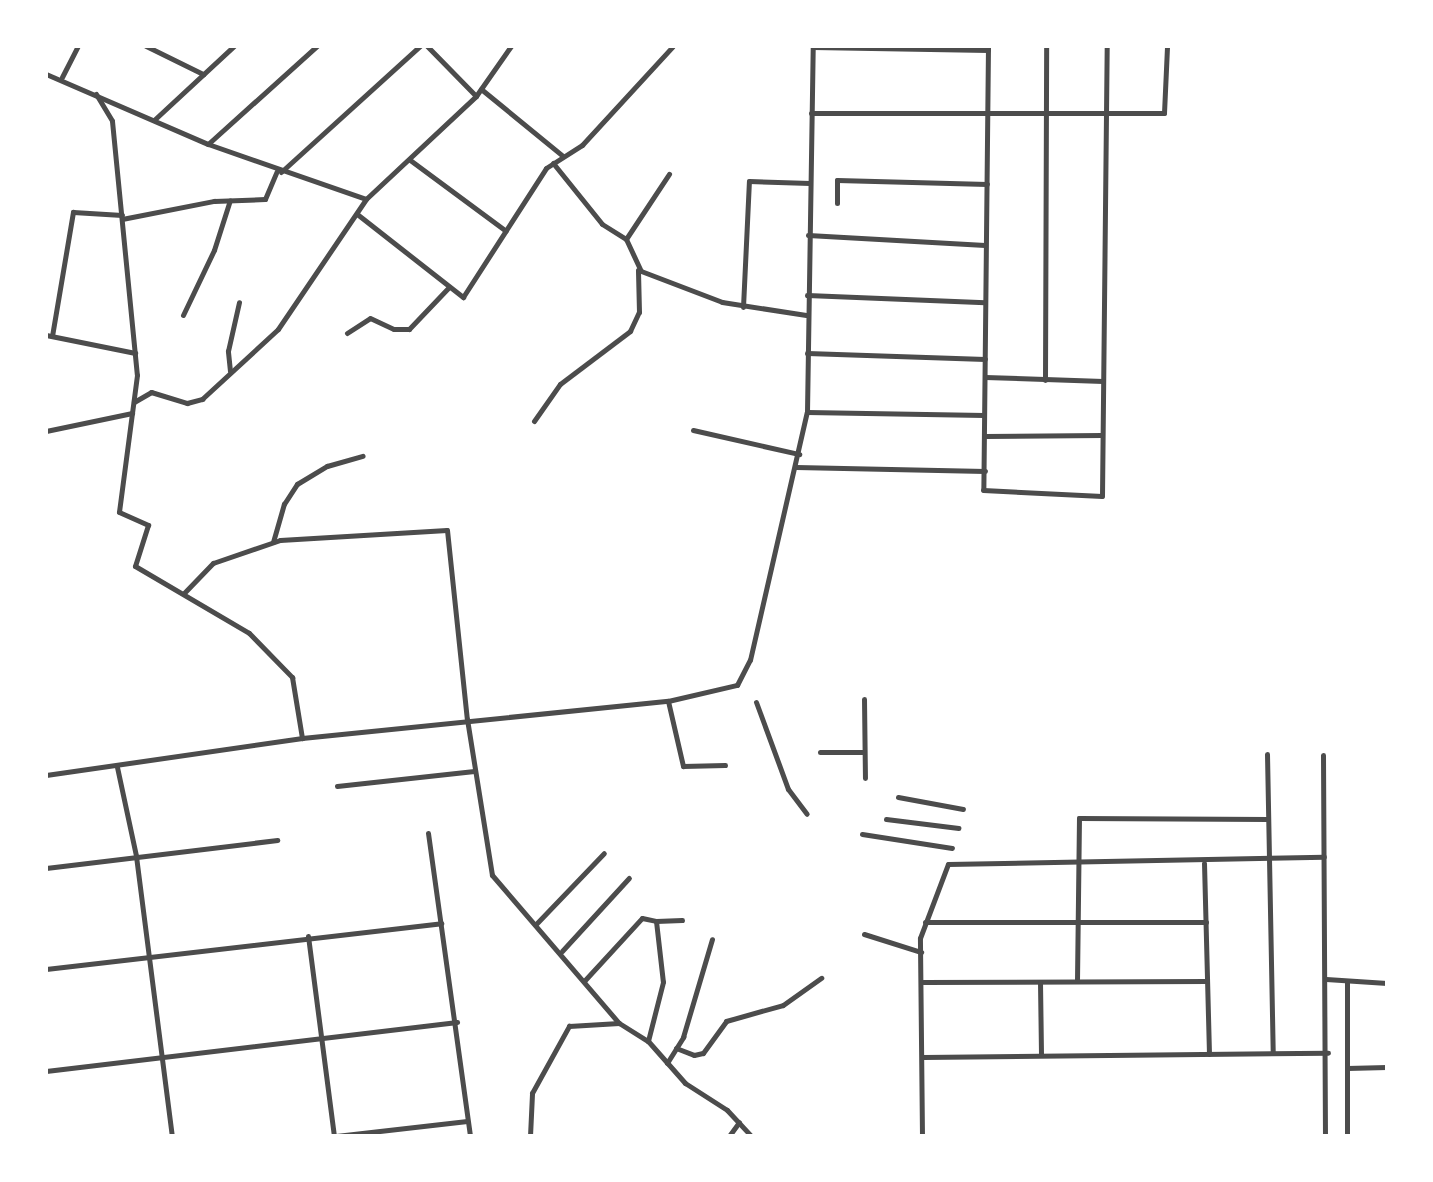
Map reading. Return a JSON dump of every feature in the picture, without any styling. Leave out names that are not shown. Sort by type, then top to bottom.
[{"type":"street","points":[[62,77],[78,46]]},
{"type":"street","points":[[146,46],[203,74]]},
{"type":"street","points":[[154,120],[234,46]]},
{"type":"street","points":[[208,144],[317,46]]},
{"type":"street","points":[[135,353],[49,335],[73,212],[122,217],[230,200],[268,198],[279,171],[420,46]]},
{"type":"street","points":[[427,46],[476,96]]},
{"type":"street","points":[[134,403],[151,392],[187,403],[202,399],[282,325],[366,199],[476,96],[511,46]]},
{"type":"street","points":[[357,214],[448,288],[466,296],[553,163],[582,145],[673,46]]},
{"type":"street","points":[[46,775],[302,738],[668,701],[737,685],[742,679],[807,412],[806,315],[813,46],[988,48],[986,492],[1102,496],[1107,46]]},
{"type":"street","points":[[1045,380],[1046,46]]},
{"type":"street","points":[[811,113],[1164,113],[1167,46]]},
{"type":"street","points":[[46,74],[62,77],[208,144],[366,199]]},
{"type":"street","points":[[481,89],[563,156]]},
{"type":"street","points":[[96,94],[112,121],[135,353],[134,403],[119,512],[148,525],[135,566],[249,633],[292,677],[302,738]]},
{"type":"street","points":[[410,160],[506,231]]},
{"type":"street","points":[[534,421],[560,384],[630,331],[639,312],[638,269],[626,239],[602,224],[553,163]]},
{"type":"street","points":[[626,239],[669,174]]},
{"type":"street","points":[[837,203],[837,180],[987,184]]},
{"type":"street","points":[[743,307],[749,181],[810,183]]},
{"type":"street","points":[[183,315],[214,250],[230,200]]},
{"type":"street","points":[[808,235],[985,245]]},
{"type":"street","points":[[638,269],[743,307],[806,315]]},
{"type":"street","points":[[347,333],[370,318],[394,329],[409,329],[448,288]]},
{"type":"street","points":[[807,295],[985,302]]},
{"type":"street","points":[[230,372],[228,351],[239,302]]},
{"type":"street","points":[[807,353],[985,359]]},
{"type":"street","points":[[985,377],[1103,381]]},
{"type":"street","points":[[807,412],[984,415]]},
{"type":"street","points":[[46,431],[132,413]]},
{"type":"street","points":[[693,430],[799,454]]},
{"type":"street","points":[[985,436],[1102,435]]},
{"type":"street","points":[[273,542],[284,504],[297,484],[327,466],[363,456]]},
{"type":"street","points":[[796,467],[985,471]]},
{"type":"street","points":[[184,593],[213,563],[273,542],[447,530],[467,719],[492,875],[562,952],[619,1023],[648,1041],[685,1083],[739,1122],[751,1136]]},
{"type":"street","points":[[864,699],[865,778]]},
{"type":"street","points":[[668,701],[683,766],[725,765]]},
{"type":"street","points":[[756,702],[788,789],[807,814]]},
{"type":"street","points":[[820,752],[864,752]]},
{"type":"street","points":[[1267,754],[1273,1053]]},
{"type":"street","points":[[1323,755],[1328,1053],[1325,1136]]},
{"type":"street","points":[[117,767],[136,856],[172,1136]]},
{"type":"street","points":[[337,786],[474,771]]},
{"type":"street","points":[[898,797],[963,809]]},
{"type":"street","points":[[1077,981],[1075,861],[1079,818],[1268,819]]},
{"type":"street","points":[[886,819],[958,828]]},
{"type":"street","points":[[428,833],[457,1022],[470,1136]]},
{"type":"street","points":[[862,834],[952,848]]},
{"type":"street","points":[[46,868],[277,840]]},
{"type":"street","points":[[536,924],[604,853]]},
{"type":"street","points":[[922,1136],[921,952],[925,922],[948,864],[1075,861],[1204,863],[1324,857]]},
{"type":"street","points":[[1204,863],[1209,1054]]},
{"type":"street","points":[[562,952],[629,878]]},
{"type":"street","points":[[585,980],[642,918],[682,920]]},
{"type":"street","points":[[648,1041],[663,982],[656,921]]},
{"type":"street","points":[[925,922],[1206,922]]},
{"type":"street","points":[[46,969],[149,954],[441,923]]},
{"type":"street","points":[[864,934],[921,952]]},
{"type":"street","points":[[308,936],[335,1136],[467,1121]]},
{"type":"street","points":[[667,1063],[676,1048],[712,939]]},
{"type":"street","points":[[676,1048],[694,1055],[703,1053],[726,1021],[783,1005],[821,978]]},
{"type":"street","points":[[1326,979],[1347,983],[1387,983]]},
{"type":"street","points":[[923,982],[1207,981]]},
{"type":"street","points":[[1040,982],[1041,1055]]},
{"type":"street","points":[[1347,983],[1347,1136]]},
{"type":"street","points":[[46,1071],[321,1035],[457,1022]]},
{"type":"street","points":[[530,1136],[532,1093],[569,1026],[619,1023]]},
{"type":"street","points":[[923,1057],[1328,1053]]},
{"type":"street","points":[[1347,1068],[1387,1067]]},
{"type":"street","points":[[729,1136],[739,1122]]}]
